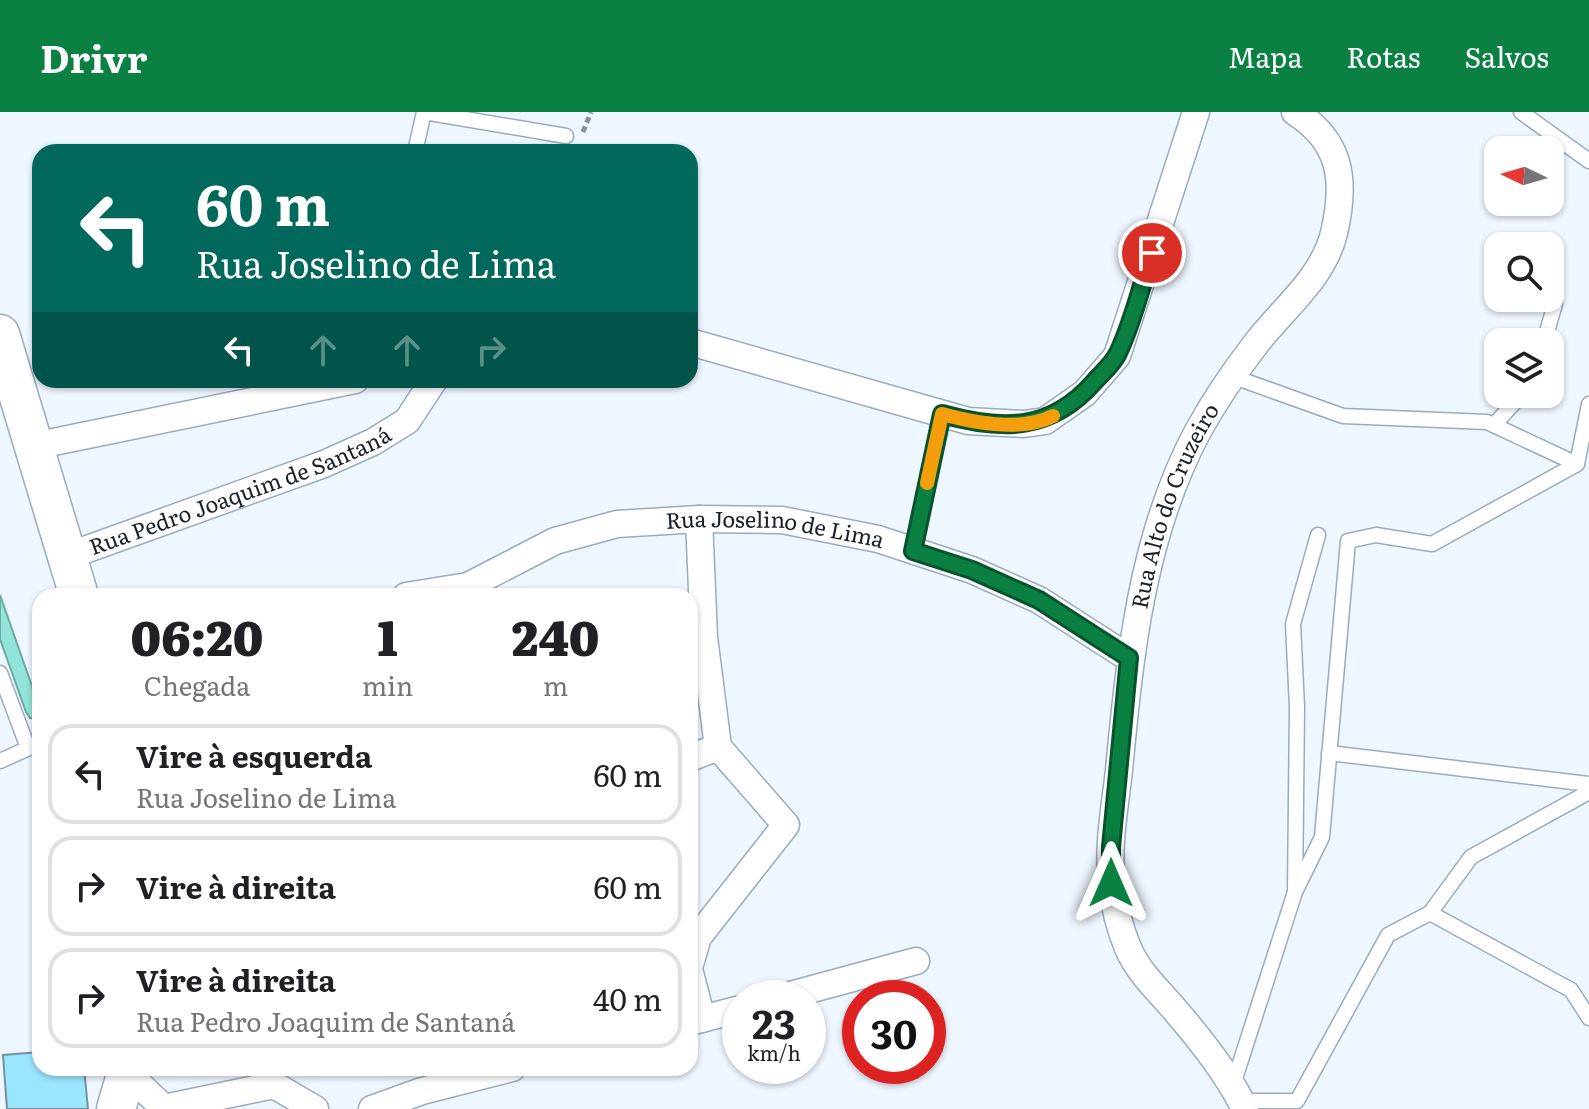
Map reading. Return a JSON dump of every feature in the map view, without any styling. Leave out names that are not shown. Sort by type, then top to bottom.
[{"type":"street","points":[[698,344],[968,421],[1024,424],[1045,421],[1085,393],[1117,356],[1196,112]]},
{"type":"street","name":"Rua Alto do Cruzeiro","points":[[1239,1099],[1194,1033],[1138,966],[1120,924],[1111,883],[1111,847],[1129,658],[1150,552],[1164,513],[1198,432],[1255,345],[1317,272],[1333,236],[1339,201],[1339,165],[1326,136],[1295,112]]},
{"type":"street","points":[[0,334],[77,588]]},
{"type":"street","points":[[34,446],[316,388]]},
{"type":"street","name":"Rua Pedro Joaquim de Santaná","points":[[68,556],[324,464],[373,442],[407,421],[429,388]]},
{"type":"street","points":[[698,937],[786,825],[718,747],[704,637],[699,519]]},
{"type":"street","name":"Rua Joselino de Lima","points":[[456,588],[468,586],[555,541],[617,524],[699,519],[782,520],[878,539],[972,570],[1039,600],[1129,658]]},
{"type":"street","points":[[698,755],[718,747]]},
{"type":"street","points":[[826,985],[916,961]]},
{"type":"street","points":[[698,1020],[722,1014]]},
{"type":"street","points":[[116,1109],[125,1076]]},
{"type":"street","points":[[133,1076],[164,1109],[274,1085],[315,1109]]},
{"type":"street","points":[[372,1109],[422,1091],[481,1076]]},
{"type":"lane","points":[[417,144],[424,112],[566,136]]},
{"type":"lane","points":[[1521,112],[1589,161]]},
{"type":"lane","points":[[1234,377],[1343,416],[1487,422],[1577,464]]},
{"type":"lane","points":[[1589,404],[1577,464],[1432,544],[1376,535],[1348,541],[1322,837],[1295,892],[1239,1099],[1297,1101],[1388,935],[1430,913],[1471,857],[1589,792]]},
{"type":"lane","points":[[1494,425],[1509,408]]},
{"type":"lane","points":[[913,551],[942,414]]},
{"type":"lane","points":[[1295,892],[1297,707],[1293,624],[1318,535]]},
{"type":"lane","points":[[0,673],[32,741]]},
{"type":"lane","points":[[0,761],[32,746]]},
{"type":"lane","points":[[1329,753],[1589,784]]},
{"type":"lane","points":[[1430,913],[1571,990],[1589,1018]]},
{"type":"shaded area","points":[[0,595],[32,686],[32,718],[26,712],[0,639]]},
{"type":"building","points":[[32,1053],[32,1076],[85,1076],[88,1109],[7,1109],[3,1055]]},
{"type":"slow traffic","points":[[927,483],[942,414],[968,421],[1024,424],[1045,421],[1053,416]]},
{"type":"route","points":[[1111,883],[1111,847],[1129,658],[1039,600],[972,570],[913,551],[942,414],[968,421],[1024,424],[1045,421],[1062,412],[1085,393],[1117,356],[1152,253]]}]
